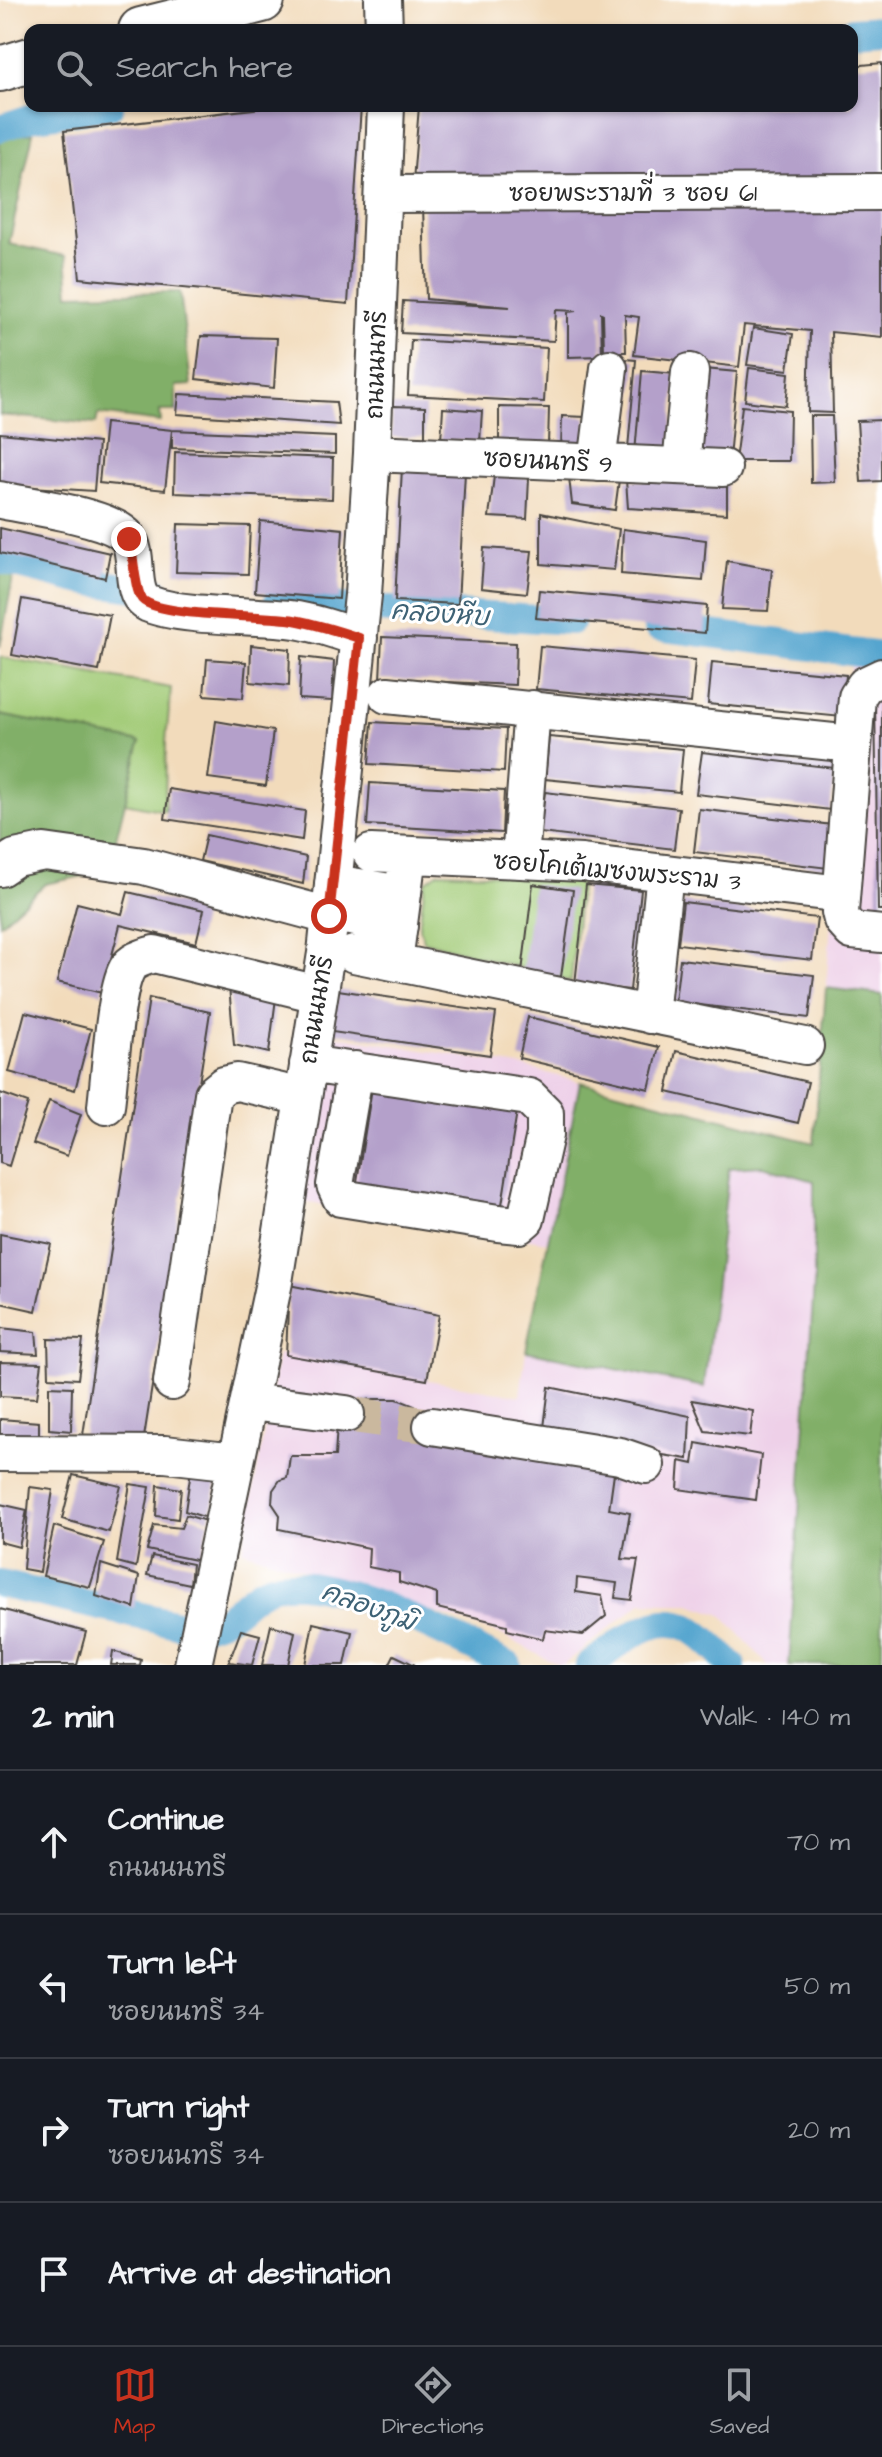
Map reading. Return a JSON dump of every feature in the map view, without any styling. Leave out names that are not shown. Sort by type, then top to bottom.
[{"type":"main road","points":[[165,24],[262,0]]},
{"type":"main road","points":[[0,69],[24,62]]},
{"type":"street","points":[[383,0],[384,24]]},
{"type":"street","name":"ถนนนนทรี","points":[[199,1639],[274,1282],[331,904],[361,619],[372,453],[386,112]]},
{"type":"street","name":"ซอยพระรามที่ 3 ซอย 61","points":[[384,194],[882,192]]},
{"type":"street","points":[[597,463],[609,368]]},
{"type":"street","points":[[681,466],[690,372]]},
{"type":"street","name":"ซอยนนทรี 9","points":[[372,453],[723,468]]},
{"type":"street","points":[[0,500],[74,514],[119,529],[129,539],[135,555],[138,585],[146,602],[166,609],[292,619],[361,619]]},
{"type":"street","points":[[882,677],[865,685],[856,700],[840,912],[842,920],[852,931],[882,934]]},
{"type":"street","points":[[387,695],[833,742]]},
{"type":"street","points":[[520,860],[532,709]]},
{"type":"street","points":[[0,868],[15,858],[44,852],[144,866],[331,904],[401,910]]},
{"type":"street","name":"ซอยโคเต้เมซงพระราม 3","points":[[371,853],[582,863],[825,892]]},
{"type":"street","points":[[394,962],[408,855]]},
{"type":"street","points":[[650,1015],[665,873]]},
{"type":"street","points":[[106,1106],[119,995],[126,970],[132,962],[154,954],[318,994]]},
{"type":"street","points":[[354,954],[805,1046]]},
{"type":"street","points":[[172,1382],[213,1094],[224,1085],[306,1080],[355,1070],[529,1097],[545,1113],[545,1135],[526,1219],[519,1225],[498,1223],[341,1198],[335,1185],[355,1070]]},
{"type":"street","points":[[250,1402],[346,1414]]},
{"type":"street","points":[[432,1426],[620,1456],[646,1465]]},
{"type":"street","points":[[0,1453],[165,1454],[236,1462]]},
{"type":"shaded area","points":[[851,665],[882,665],[882,995],[826,988]]},
{"type":"shaded area","points":[[325,1034],[525,1067],[580,1082],[548,1242],[303,1202]]},
{"type":"shaded area","points":[[763,1166],[815,1181],[814,1284],[789,1665],[768,1665],[722,1615],[690,1604],[642,1602],[563,1665],[558,1665],[498,1633],[243,1550],[278,1354],[520,1396],[526,1351],[704,1387],[728,1168]]},
{"type":"green space","points":[[33,133],[9,244],[66,256],[69,294],[180,292],[191,385],[176,386],[176,411],[160,411],[161,422],[98,414],[96,424],[0,415],[0,137]]},
{"type":"green space","points":[[0,569],[14,572],[0,647]]},
{"type":"green space","points":[[0,657],[171,688],[166,741],[165,811],[125,803],[140,742],[0,715]]},
{"type":"green space","points":[[0,715],[140,742],[108,871],[45,884],[0,924]]},
{"type":"green space","points":[[439,872],[581,878],[571,982],[424,941],[419,928],[425,882]]},
{"type":"green space","points":[[826,988],[882,995],[882,1665],[789,1665],[814,1284],[814,1181],[763,1166],[729,1168],[704,1387],[526,1351],[580,1082],[814,1143]]},
{"type":"building","points":[[882,63],[882,192],[412,194],[419,112],[858,112],[858,65]]},
{"type":"building","points":[[227,112],[361,112],[348,304],[80,278],[64,131]]},
{"type":"building","points":[[882,196],[882,337],[831,332],[833,413],[808,412],[810,331],[744,325],[739,367],[634,355],[639,317],[625,315],[626,352],[604,352],[601,313],[602,356],[568,357],[568,312],[577,311],[556,310],[554,341],[401,333],[403,301],[510,307],[426,299],[423,206]]},
{"type":"building","points":[[753,328],[793,334],[788,370],[747,365]]},
{"type":"building","points":[[201,336],[277,338],[274,388],[196,379]]},
{"type":"building","points":[[411,340],[547,348],[544,402],[408,395]]},
{"type":"building","points":[[614,358],[636,360],[628,448],[605,446]]},
{"type":"building","points":[[749,368],[789,373],[786,406],[745,401]]},
{"type":"building","points":[[704,369],[737,372],[729,458],[695,455]]},
{"type":"building","points":[[642,371],[676,374],[670,456],[635,453]]},
{"type":"building","points":[[179,394],[336,402],[339,425],[177,414]]},
{"type":"building","points":[[392,406],[425,407],[425,437],[392,437]]},
{"type":"building","points":[[742,406],[790,411],[789,461],[735,461]]},
{"type":"building","points":[[499,407],[549,408],[548,446],[499,445]]},
{"type":"building","points":[[443,408],[482,411],[480,442],[441,440]]},
{"type":"building","points":[[562,416],[586,417],[585,451],[561,450]]},
{"type":"building","points":[[810,416],[832,416],[835,482],[811,483]]},
{"type":"building","points":[[882,420],[882,481],[861,482],[857,421]]},
{"type":"building","points":[[105,423],[172,430],[165,490],[99,483]]},
{"type":"building","points":[[172,430],[335,437],[335,454],[172,448]]},
{"type":"building","points":[[0,433],[98,443],[94,491],[0,485]]},
{"type":"building","points":[[175,452],[333,458],[332,499],[174,493]]},
{"type":"building","points":[[402,468],[465,472],[458,604],[395,601]]},
{"type":"building","points":[[494,476],[529,478],[527,519],[489,517]]},
{"type":"building","points":[[569,477],[619,480],[615,510],[572,504]]},
{"type":"building","points":[[626,480],[727,485],[727,514],[628,508]]},
{"type":"building","points":[[541,513],[619,529],[614,570],[541,564]]},
{"type":"building","points":[[260,521],[343,529],[339,599],[255,592]]},
{"type":"building","points":[[178,524],[250,526],[248,574],[176,572]]},
{"type":"building","points":[[0,528],[110,553],[105,578],[0,553]]},
{"type":"building","points":[[623,529],[706,540],[703,581],[621,574]]},
{"type":"building","points":[[484,548],[532,551],[527,593],[481,588]]},
{"type":"building","points":[[727,561],[772,569],[768,611],[722,609]]},
{"type":"building","points":[[539,590],[707,606],[705,633],[536,618]]},
{"type":"building","points":[[22,599],[110,615],[99,671],[12,655]]},
{"type":"building","points":[[382,637],[516,643],[515,685],[380,679]]},
{"type":"building","points":[[251,645],[290,649],[289,686],[250,682]]},
{"type":"building","points":[[540,646],[695,660],[691,703],[536,689]]},
{"type":"building","points":[[301,657],[334,661],[332,701],[299,699]]},
{"type":"building","points":[[207,659],[246,662],[243,698],[204,695]]},
{"type":"building","points":[[712,662],[846,675],[842,717],[708,704]]},
{"type":"building","points":[[875,698],[882,698],[882,910],[878,910]]},
{"type":"building","points":[[216,721],[273,731],[266,786],[208,778]]},
{"type":"building","points":[[372,722],[506,729],[504,772],[369,764]]},
{"type":"building","points":[[549,737],[683,749],[679,792],[545,779]]},
{"type":"building","points":[[702,752],[835,768],[830,810],[696,794]]},
{"type":"building","points":[[370,783],[504,791],[502,833],[367,825]]},
{"type":"building","points":[[169,789],[305,811],[302,840],[165,819]]},
{"type":"building","points":[[545,792],[679,808],[674,849],[540,833]]},
{"type":"building","points":[[699,809],[832,825],[828,868],[694,852]]},
{"type":"building","points":[[206,835],[306,857],[303,884],[200,861]]},
{"type":"building","points":[[533,884],[573,890],[561,977],[522,972]]},
{"type":"building","points":[[586,885],[641,890],[630,990],[575,984]]},
{"type":"building","points":[[128,892],[204,910],[196,943],[120,925],[102,993],[57,982],[77,903],[122,914]]},
{"type":"building","points":[[683,902],[817,918],[812,960],[678,944]]},
{"type":"building","points":[[680,959],[814,975],[809,1018],[675,1002]]},
{"type":"building","points":[[229,986],[276,998],[269,1053],[234,1045]]},
{"type":"building","points":[[338,990],[496,1013],[490,1055],[332,1032]]},
{"type":"building","points":[[149,998],[210,1012],[143,1444],[83,1435]]},
{"type":"building","points":[[25,1012],[91,1029],[75,1090],[9,1072]]},
{"type":"building","points":[[528,1017],[659,1047],[649,1089],[519,1058]]},
{"type":"building","points":[[676,1051],[808,1082],[798,1123],[667,1092]]},
{"type":"building","points":[[372,1088],[517,1111],[500,1217],[355,1194]]},
{"type":"building","points":[[0,1093],[28,1103],[9,1166],[0,1163]]},
{"type":"building","points":[[49,1101],[81,1114],[67,1156],[33,1144]]},
{"type":"building","points":[[0,1234],[51,1244],[36,1311],[0,1303]]},
{"type":"building","points":[[289,1285],[439,1315],[427,1380],[286,1355]]},
{"type":"building","points":[[1,1328],[36,1332],[38,1354],[0,1352]]},
{"type":"building","points":[[48,1339],[83,1340],[78,1379],[49,1377]]},
{"type":"building","points":[[0,1362],[42,1363],[37,1398],[0,1396]]},
{"type":"building","points":[[49,1386],[72,1387],[71,1431],[49,1429]]},
{"type":"building","points":[[549,1387],[690,1416],[688,1459],[543,1436]]},
{"type":"building","points":[[371,1399],[397,1399],[415,1406],[429,1419],[614,1473],[609,1509],[630,1513],[622,1559],[638,1560],[631,1600],[615,1598],[617,1583],[577,1578],[576,1592],[602,1596],[606,1616],[583,1635],[545,1630],[543,1639],[507,1630],[507,1625],[437,1608],[437,1594],[399,1582],[399,1573],[368,1567],[369,1548],[279,1529],[280,1515],[272,1503],[273,1490],[280,1480],[287,1478],[290,1456],[335,1456],[337,1425],[354,1403]]},
{"type":"building","points":[[692,1400],[753,1411],[750,1436],[705,1431]]},
{"type":"building","points":[[0,1419],[39,1422],[39,1443],[0,1439]]},
{"type":"building","points":[[696,1443],[761,1455],[756,1500],[678,1489],[680,1461],[693,1464]]},
{"type":"building","points":[[191,1470],[218,1475],[210,1519],[185,1511]]},
{"type":"building","points":[[73,1475],[121,1486],[109,1532],[62,1519]]},
{"type":"building","points":[[130,1484],[150,1487],[136,1567],[117,1562]]},
{"type":"building","points":[[158,1485],[181,1489],[178,1519],[156,1516]]},
{"type":"building","points":[[30,1487],[53,1490],[40,1572],[23,1569]]},
{"type":"building","points":[[0,1504],[27,1510],[19,1547],[0,1542]]},
{"type":"building","points":[[186,1515],[209,1522],[200,1561],[147,1550],[154,1525],[181,1528]]},
{"type":"building","points":[[54,1526],[104,1542],[90,1587],[43,1576]]},
{"type":"building","points":[[152,1556],[192,1564],[190,1584],[147,1575]]},
{"type":"building","points":[[101,1564],[139,1576],[134,1608],[96,1596]]},
{"type":"building","points":[[0,1609],[86,1632],[77,1665],[0,1665]]},
{"type":"building","points":[[313,1623],[352,1632],[345,1665],[305,1665]]},
{"type":"building","points":[[271,1625],[295,1632],[288,1665],[262,1665]]},
{"type":"building","points":[[241,1630],[260,1635],[252,1665],[229,1662]]},
{"type":"building","points":[[113,1651],[141,1660],[140,1665],[111,1665]]},
{"type":"building","points":[[394,1655],[415,1665],[389,1665]]},
{"type":"waterway","points":[[858,31],[882,29]]},
{"type":"waterway","points":[[0,128],[30,118],[70,112]]},
{"type":"waterway","name":"คลองหีบ","points":[[0,560],[82,581],[156,591]]},
{"type":"waterway","name":"คลองหีบ","points":[[277,603],[571,621]]},
{"type":"waterway","name":"คลองหีบ","points":[[657,627],[882,656]]},
{"type":"waterway","name":"คลองภูมิ","points":[[0,1584],[194,1628],[225,1618],[258,1593],[273,1586],[298,1584],[327,1588],[359,1597],[425,1624],[508,1665]]},
{"type":"waterway","name":"คลองภูมิ","points":[[589,1665],[636,1633],[662,1623],[676,1623],[689,1628],[732,1665]]},
{"type":"tunnel","points":[[346,1414],[432,1426]]},
{"type":"route","points":[[129,539],[135,555],[139,595],[146,602],[166,609],[292,619],[359,638],[329,916]]}]
